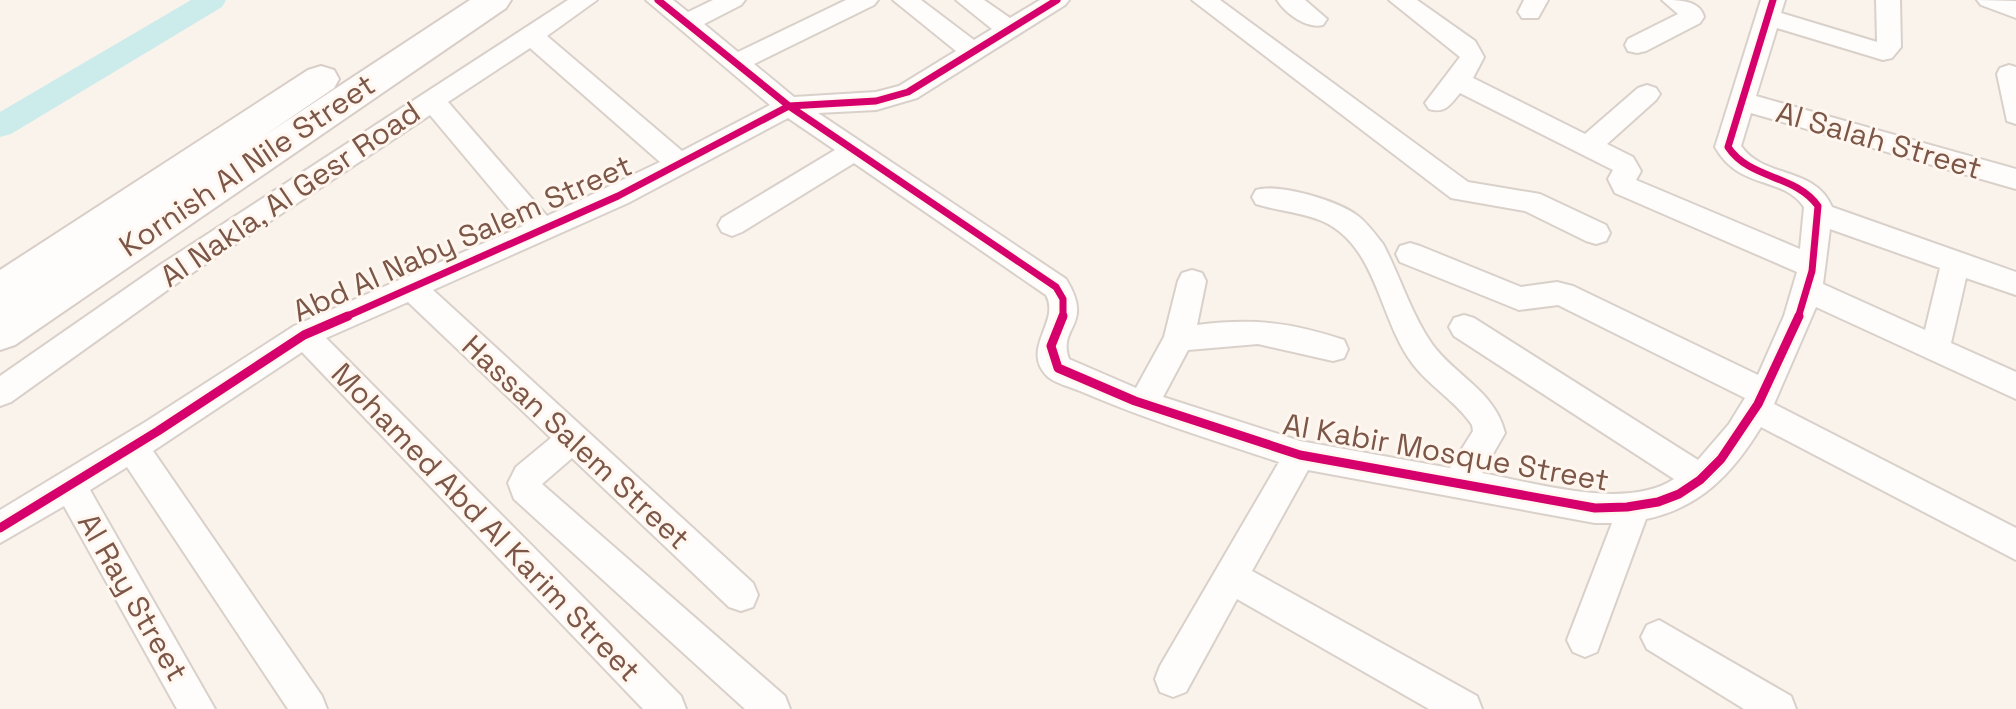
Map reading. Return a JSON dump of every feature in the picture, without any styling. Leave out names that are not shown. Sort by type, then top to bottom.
[{"type":"main road","name":"Kornish Al Nile Street","points":[[0,292],[439,0]]},
{"type":"main road","name":"Kornish Al Nile Street","points":[[0,332],[494,0]]},
{"type":"street","name":"Al Nakla, Al Gesr Road","points":[[0,393],[170,273],[585,0]]},
{"type":"street","name":"Al Kabir Mosque Street","points":[[658,0],[789,106],[1056,287],[1064,296],[1066,307],[1049,347],[1051,358],[1058,368],[1143,404],[1300,455],[1595,508],[1634,507],[1680,494],[1701,479],[1760,402],[1809,278],[1817,213]]},
{"type":"street","points":[[686,23],[733,0]]},
{"type":"street","points":[[735,63],[866,0]]},
{"type":"street","points":[[905,0],[974,52]]},
{"type":"street","points":[[968,0],[1009,29]]},
{"type":"street","points":[[789,106],[891,99],[1057,0]]},
{"type":"street","points":[[1204,0],[1461,191],[1530,201],[1596,233]]},
{"type":"street","points":[[1289,0],[1315,19]]},
{"type":"street","points":[[1401,0],[1470,52],[1471,62],[1438,103]]},
{"type":"street","points":[[1637,45],[1692,17],[1692,12],[1674,0]]},
{"type":"street","points":[[1888,0],[1889,47],[1883,52],[1771,9],[1729,141],[1731,154],[1746,166],[1807,191],[1818,206],[1817,213],[2016,284]]},
{"type":"street","points":[[1989,0],[2016,10]]},
{"type":"street","points":[[530,35],[680,164]]},
{"type":"street","points":[[2009,74],[2016,115]]},
{"type":"street","points":[[1457,81],[1626,166],[1628,171],[1621,181],[1625,186],[1809,278],[1935,349],[2016,386]]},
{"type":"street","points":[[1588,146],[1647,94]]},
{"type":"street","points":[[431,99],[543,230]]},
{"type":"street","name":"Al Salah Street","points":[[1742,101],[2016,179]]},
{"type":"street","name":"Abd Al Naby Salem Street","points":[[0,528],[304,335],[618,196],[789,106]]},
{"type":"street","points":[[732,225],[855,150]]},
{"type":"street","points":[[1266,197],[1324,211],[1349,224],[1382,268],[1411,339],[1428,361],[1483,414],[1489,433],[1458,484]]},
{"type":"street","points":[[1410,254],[1519,298],[1532,300],[1553,292],[1563,294],[2016,545]]},
{"type":"street","points":[[1935,349],[1955,263]]},
{"type":"street","points":[[1143,404],[1179,338],[1192,281]]},
{"type":"street","name":"Hassan Salem Street","points":[[412,288],[741,595]]},
{"type":"street","points":[[1464,327],[1701,479]]},
{"type":"street","points":[[1179,338],[1197,339],[1246,332],[1294,336],[1333,349]]},
{"type":"street","name":"Mohamed Abd Al Karim Street","points":[[304,335],[668,709]]},
{"type":"street","points":[[572,439],[527,477],[525,489],[772,709]]},
{"type":"street","points":[[132,447],[309,709]]},
{"type":"street","points":[[1173,679],[1300,455]]},
{"type":"street","name":"Al Ray Street","points":[[70,486],[197,709]]},
{"type":"street","points":[[1585,640],[1634,507]]},
{"type":"street","points":[[1230,577],[1464,709]]},
{"type":"street","points":[[1659,637],[1778,709]]},
{"type":"waterway","points":[[0,126],[212,0]]},
{"type":"cycle path","points":[[658,0],[789,106],[1056,287],[1065,309],[1051,346],[1058,368],[1135,401],[1300,455],[1595,508],[1658,502],[1679,494],[1700,480],[1721,459],[1758,404],[1799,316],[1812,271],[1818,206],[1799,187],[1746,166],[1735,158],[1728,147],[1773,0]]},
{"type":"cycle path","points":[[0,528],[158,431],[304,335],[618,196],[789,106],[876,101],[908,92],[1057,0]]}]
